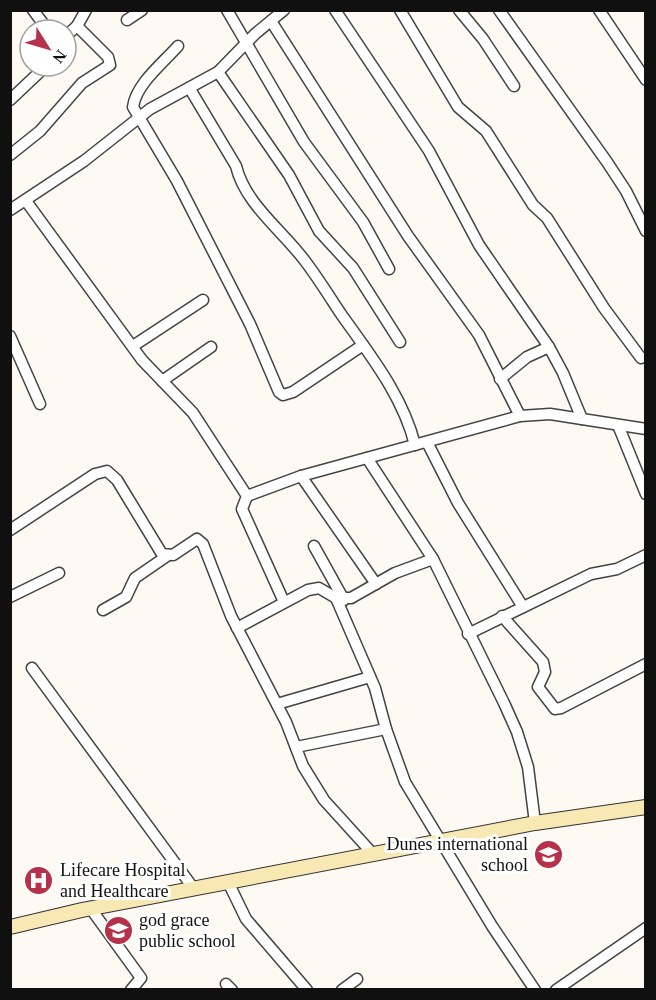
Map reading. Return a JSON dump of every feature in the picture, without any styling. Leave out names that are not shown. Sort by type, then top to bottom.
[{"type":"main road","points":[[10,927],[91,909],[535,823],[645,807]]},
{"type":"street","points":[[78,24],[86,10]]},
{"type":"street","points":[[127,20],[142,10]]},
{"type":"street","points":[[227,10],[304,142],[363,222],[389,269]]},
{"type":"street","points":[[10,210],[84,161],[138,117],[218,72],[245,44],[284,10]]},
{"type":"street","points":[[335,10],[429,152],[479,245],[549,347],[563,373],[582,419]]},
{"type":"street","points":[[400,10],[458,107],[486,131],[533,205],[545,214],[604,308],[641,358]]},
{"type":"street","points":[[459,10],[483,39],[514,86]]},
{"type":"street","points":[[499,10],[608,162],[626,191],[645,231]]},
{"type":"street","points":[[599,10],[645,80]]},
{"type":"street","points":[[271,21],[408,236],[479,335],[520,416]]},
{"type":"street","points":[[10,155],[40,131],[82,83],[110,65],[108,57],[78,27]]},
{"type":"street","points":[[178,46],[136,96],[134,107],[177,181],[250,324],[279,392],[283,395],[293,392],[363,345]]},
{"type":"street","points":[[218,72],[289,175],[319,231],[353,268],[400,342]]},
{"type":"street","points":[[10,100],[33,78]]},
{"type":"street","points":[[190,89],[236,166],[238,179],[251,198],[305,260],[363,345],[409,420],[415,445]]},
{"type":"street","points":[[26,201],[133,346],[193,413],[247,496]]},
{"type":"street","points":[[133,346],[203,300]]},
{"type":"street","points":[[10,336],[40,404]]},
{"type":"street","points":[[162,381],[211,347]]},
{"type":"street","points":[[500,379],[527,357],[549,347]]},
{"type":"street","points":[[284,602],[242,509],[247,496],[301,476],[520,416],[549,414],[645,429]]},
{"type":"street","points":[[618,425],[645,494]]},
{"type":"street","points":[[427,442],[458,503],[523,607]]},
{"type":"street","points":[[367,458],[433,559],[517,732],[528,767],[535,823]]},
{"type":"street","points":[[10,530],[95,474],[107,471],[117,480],[140,521],[162,554],[167,556]]},
{"type":"street","points":[[301,476],[376,584]]},
{"type":"street","points":[[103,610],[126,597],[135,578],[167,556],[173,555],[193,539],[197,539],[202,544],[237,628],[277,704],[303,766],[324,800],[374,854]]},
{"type":"street","points":[[314,546],[340,599],[370,677],[405,782],[439,842],[535,990]]},
{"type":"street","points":[[468,634],[591,574],[617,569],[645,555]]},
{"type":"street","points":[[340,599],[376,584],[395,573],[433,559]]},
{"type":"street","points":[[10,597],[59,573]]},
{"type":"street","points":[[237,628],[302,592],[319,588],[340,599]]},
{"type":"street","points":[[502,616],[543,662],[545,672],[538,687],[555,709],[645,664]]},
{"type":"street","points":[[32,668],[194,889]]},
{"type":"street","points":[[277,704],[370,677]]},
{"type":"street","points":[[296,747],[386,729]]},
{"type":"street","points":[[228,882],[246,919],[307,990]]},
{"type":"street","points":[[91,909],[141,978],[131,990]]},
{"type":"street","points":[[556,990],[645,928]]},
{"type":"street","points":[[342,990],[357,979]]},
{"type":"place","name":"Dunes international school","points":[[549,854]]},
{"type":"place","name":"Lifecare Hospital and Healthcare","points":[[39,880]]},
{"type":"place","name":"god grace public school","points":[[118,930]]}]
